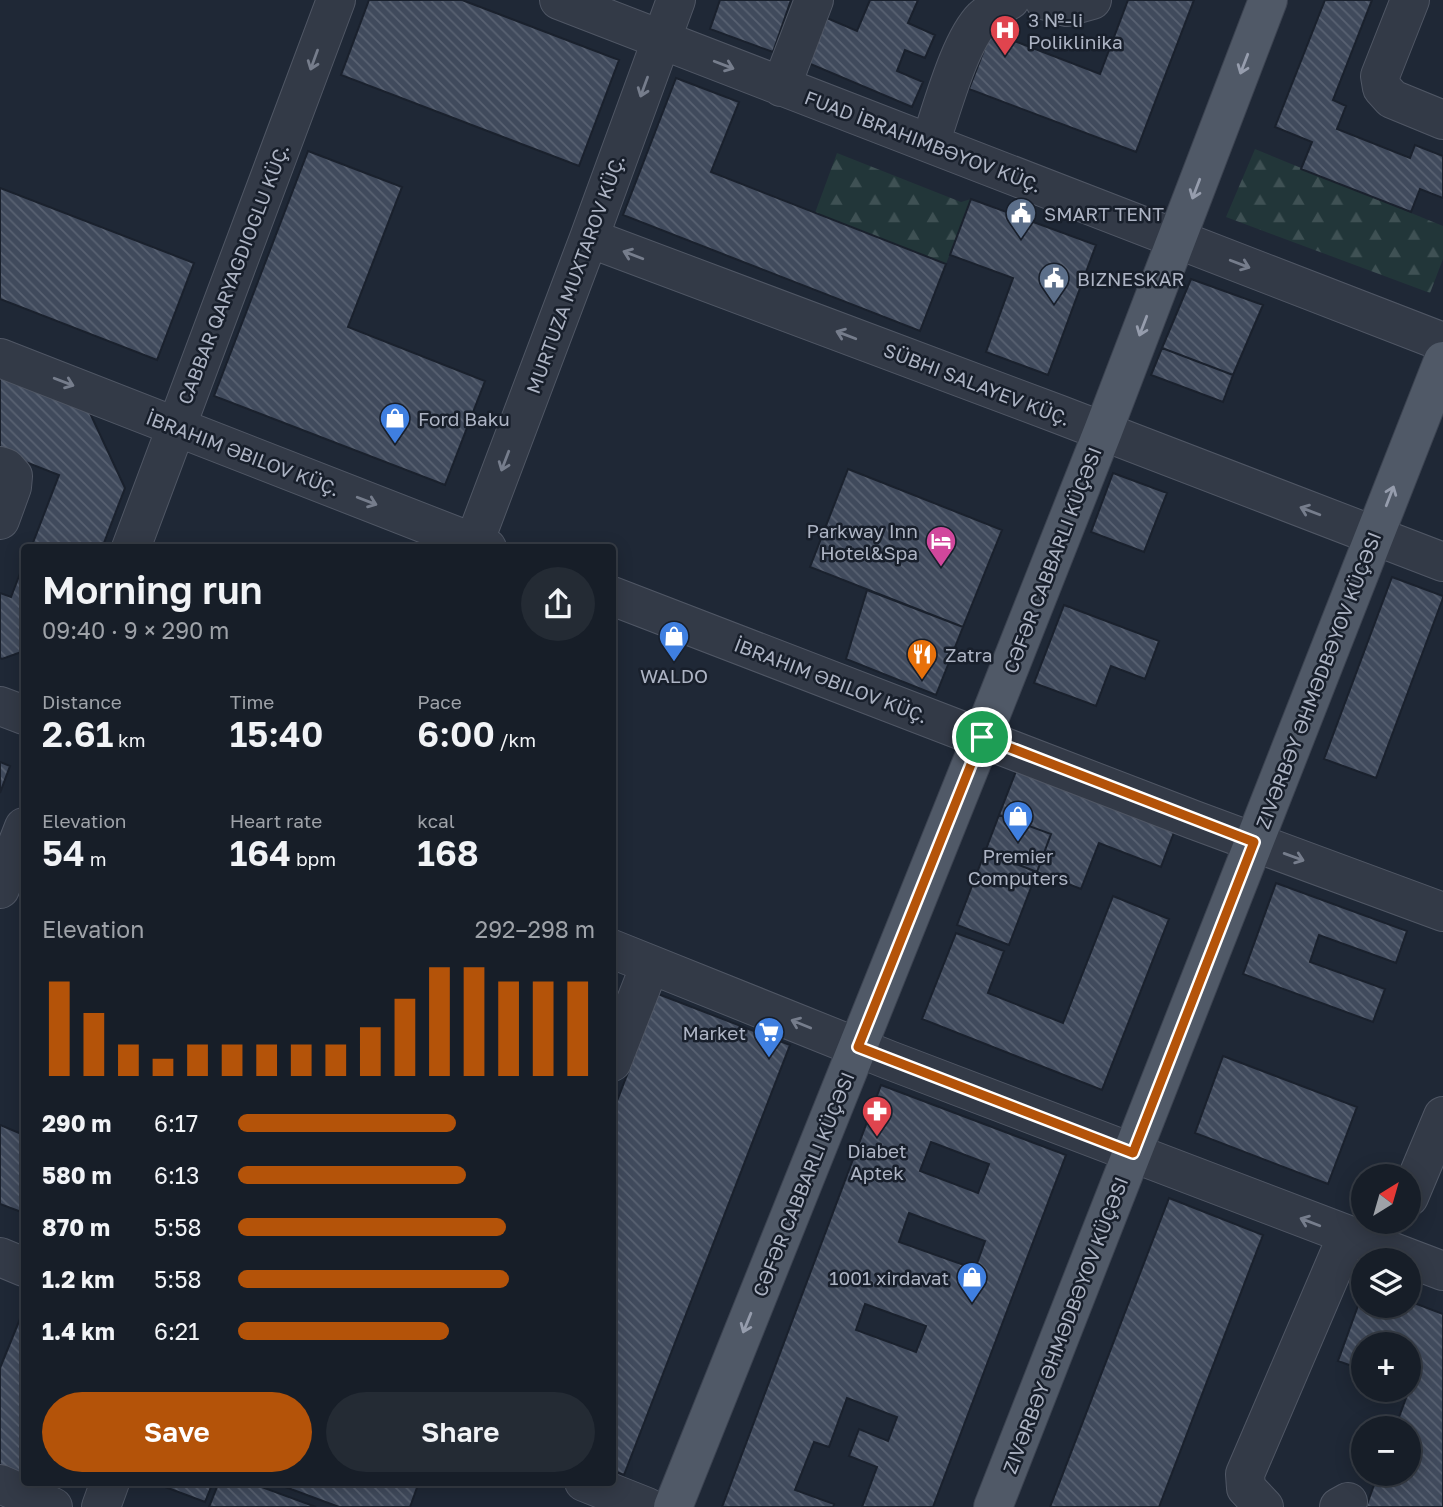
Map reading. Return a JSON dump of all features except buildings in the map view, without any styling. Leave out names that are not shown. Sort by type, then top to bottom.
[{"type":"main road","points":[[673,1507],[1103,431],[1268,0]]},
{"type":"main road","name":"ZIVƏRBƏY ƏHMƏDBƏYOV KÜÇƏSI","points":[[993,1507],[1443,361]]},
{"type":"street","points":[[132,544],[336,0]]},
{"type":"street","name":"FUAD İBRAHIMBƏYOV KÜÇ.","points":[[559,0],[1443,342]]},
{"type":"street","name":"MURTUZA MUXTAROV KÜÇ.","points":[[479,544],[676,0]]},
{"type":"street","points":[[781,87],[814,0]]},
{"type":"street","points":[[930,144],[955,72],[973,32],[982,20],[1010,0]]},
{"type":"street","points":[[1044,0],[1067,7],[1092,0]]},
{"type":"street","points":[[1410,0],[1380,76],[1382,88],[1392,99],[1443,120]]},
{"type":"street","name":"SÜBHI SALAYEV KÜÇ.","points":[[589,238],[1443,562]]},
{"type":"street","name":"İBRAHIM ƏBILOV KÜÇ.","points":[[0,358],[473,544]]},
{"type":"street","points":[[0,466],[6,468],[12,476],[12,487],[0,520]]},
{"type":"street","name":"İBRAHIM ƏBILOV KÜÇ.","points":[[616,598],[1443,912]]},
{"type":"street","points":[[0,706],[21,714]]},
{"type":"street","points":[[0,890],[21,835]]},
{"type":"street","points":[[616,951],[1347,1236],[1393,1236],[1443,1271]]},
{"type":"street","points":[[616,1052],[650,965]]},
{"type":"street","points":[[1421,1168],[1443,1116]]},
{"type":"street","points":[[1264,1507],[1247,1488],[1245,1474],[1347,1236]]},
{"type":"street","points":[[0,1257],[21,1265]]},
{"type":"street","points":[[0,1484],[52,1507]]},
{"type":"street","points":[[101,1507],[109,1486]]},
{"type":"street","points":[[594,1486],[647,1507]]},
{"type":"green space","points":[[1255,149],[1443,226],[1443,259],[1430,293],[1226,217]]},
{"type":"green space","points":[[837,153],[961,202],[971,199],[946,264],[815,213]]},
{"type":"place","name":"3 №-li Poliklinika","points":[[1005,57]]},
{"type":"place","name":"SMART TENT","points":[[1021,240]]},
{"type":"place","name":"BIZNESKAR","points":[[1054,305]]},
{"type":"place","name":"Ford Baku","points":[[395,445]]},
{"type":"place","name":"Parkway Inn Hotel&Spa","points":[[941,568]]},
{"type":"place","name":"WALDO","points":[[674,663]]},
{"type":"place","name":"Zatra","points":[[922,681]]},
{"type":"place","name":"Premier Computers","points":[[1018,843]]},
{"type":"place","name":"Market","points":[[769,1059]]},
{"type":"place","name":"Diabet Aptek","points":[[877,1138]]},
{"type":"place","name":"1001 xirdavat","points":[[972,1304]]},
{"type":"route","points":[[982,737],[1254,842],[1133,1153],[858,1047],[982,737]]}]
